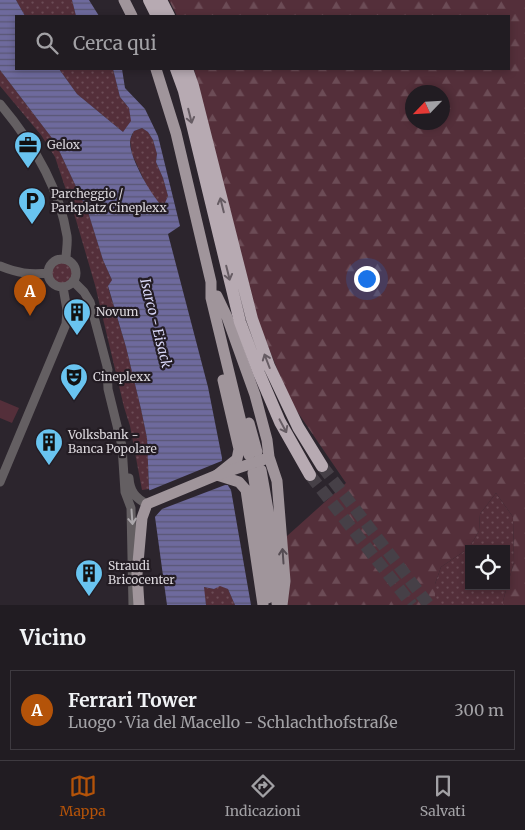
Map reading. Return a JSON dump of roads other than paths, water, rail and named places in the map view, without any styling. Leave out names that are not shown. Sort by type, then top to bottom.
[{"type":"highway","points":[[150,0],[157,15]]},
{"type":"highway","points":[[161,0],[168,15]]},
{"type":"highway","points":[[176,70],[184,91],[240,322],[280,422],[310,475]]},
{"type":"highway","points":[[187,70],[252,319],[272,374],[298,427],[322,466]]},
{"type":"main road","points":[[124,0],[132,15]]},
{"type":"main road","points":[[156,70],[176,133],[210,282],[260,456],[277,481],[285,581],[282,605]]},
{"type":"main road","points":[[214,296],[210,321],[238,450],[237,459],[217,476]]},
{"type":"main road","points":[[139,605],[137,574],[142,518],[147,504],[217,476],[260,456],[267,440],[255,395],[227,317],[214,296]]},
{"type":"main road","points":[[268,605],[257,472],[270,527],[278,605]]},
{"type":"main road","points":[[217,476],[239,482],[246,490],[263,605]]},
{"type":"main road","points":[[141,537],[146,605]]},
{"type":"street","points":[[0,104],[24,134],[40,160],[51,184],[68,238],[66,259]]},
{"type":"street","points":[[66,259],[74,265],[76,271],[73,281],[63,287],[58,286],[51,282],[48,269],[53,262],[66,259]]},
{"type":"street","points":[[0,266],[15,272],[31,275],[48,273]]},
{"type":"street","points":[[73,281],[84,292],[90,302],[125,432],[130,487],[139,500],[147,504]]},
{"type":"street","points":[[0,482],[66,324],[67,310],[63,287]]},
{"type":"street","points":[[107,366],[108,389],[122,446],[125,492],[131,508],[133,605]]},
{"type":"water","name":"Isarco - Eisack","points":[[0,0],[16,0],[24,15],[15,15],[15,70],[60,70],[77,94],[123,132],[131,121],[129,108],[120,97],[113,70],[122,70],[125,88],[145,109],[158,136],[180,226],[168,234],[208,387],[223,471],[231,490],[251,605],[235,605],[228,589],[220,586],[214,589],[204,587],[206,605],[167,605],[155,517],[156,511],[149,489],[147,438],[126,347],[108,286],[112,280],[103,260],[88,212],[55,142],[0,70]],"holes":[[[142,128],[148,132],[153,140],[157,154],[156,162],[168,196],[163,207],[142,176],[133,158],[131,149],[130,141],[134,131]]]},
{"type":"water","points":[[72,0],[89,0],[98,15],[76,15]]},
{"type":"tunnel","points":[[322,466],[429,605]]},
{"type":"tunnel","points":[[310,475],[412,605]]},
{"type":"place","name":"Gelox","points":[[28,169]]},
{"type":"place","name":"Parcheggio / Parkplatz Cineplexx","points":[[32,225]]},
{"type":"place","name":"Ferrari Tower","points":[[30,316]]},
{"type":"place","name":"Novum","points":[[77,336]]},
{"type":"place","name":"Cineplexx","points":[[74,401]]},
{"type":"place","name":"Volksbank - Banca Popolare","points":[[49,466]]},
{"type":"place","name":"Straudi Bricocenter","points":[[89,597]]}]
